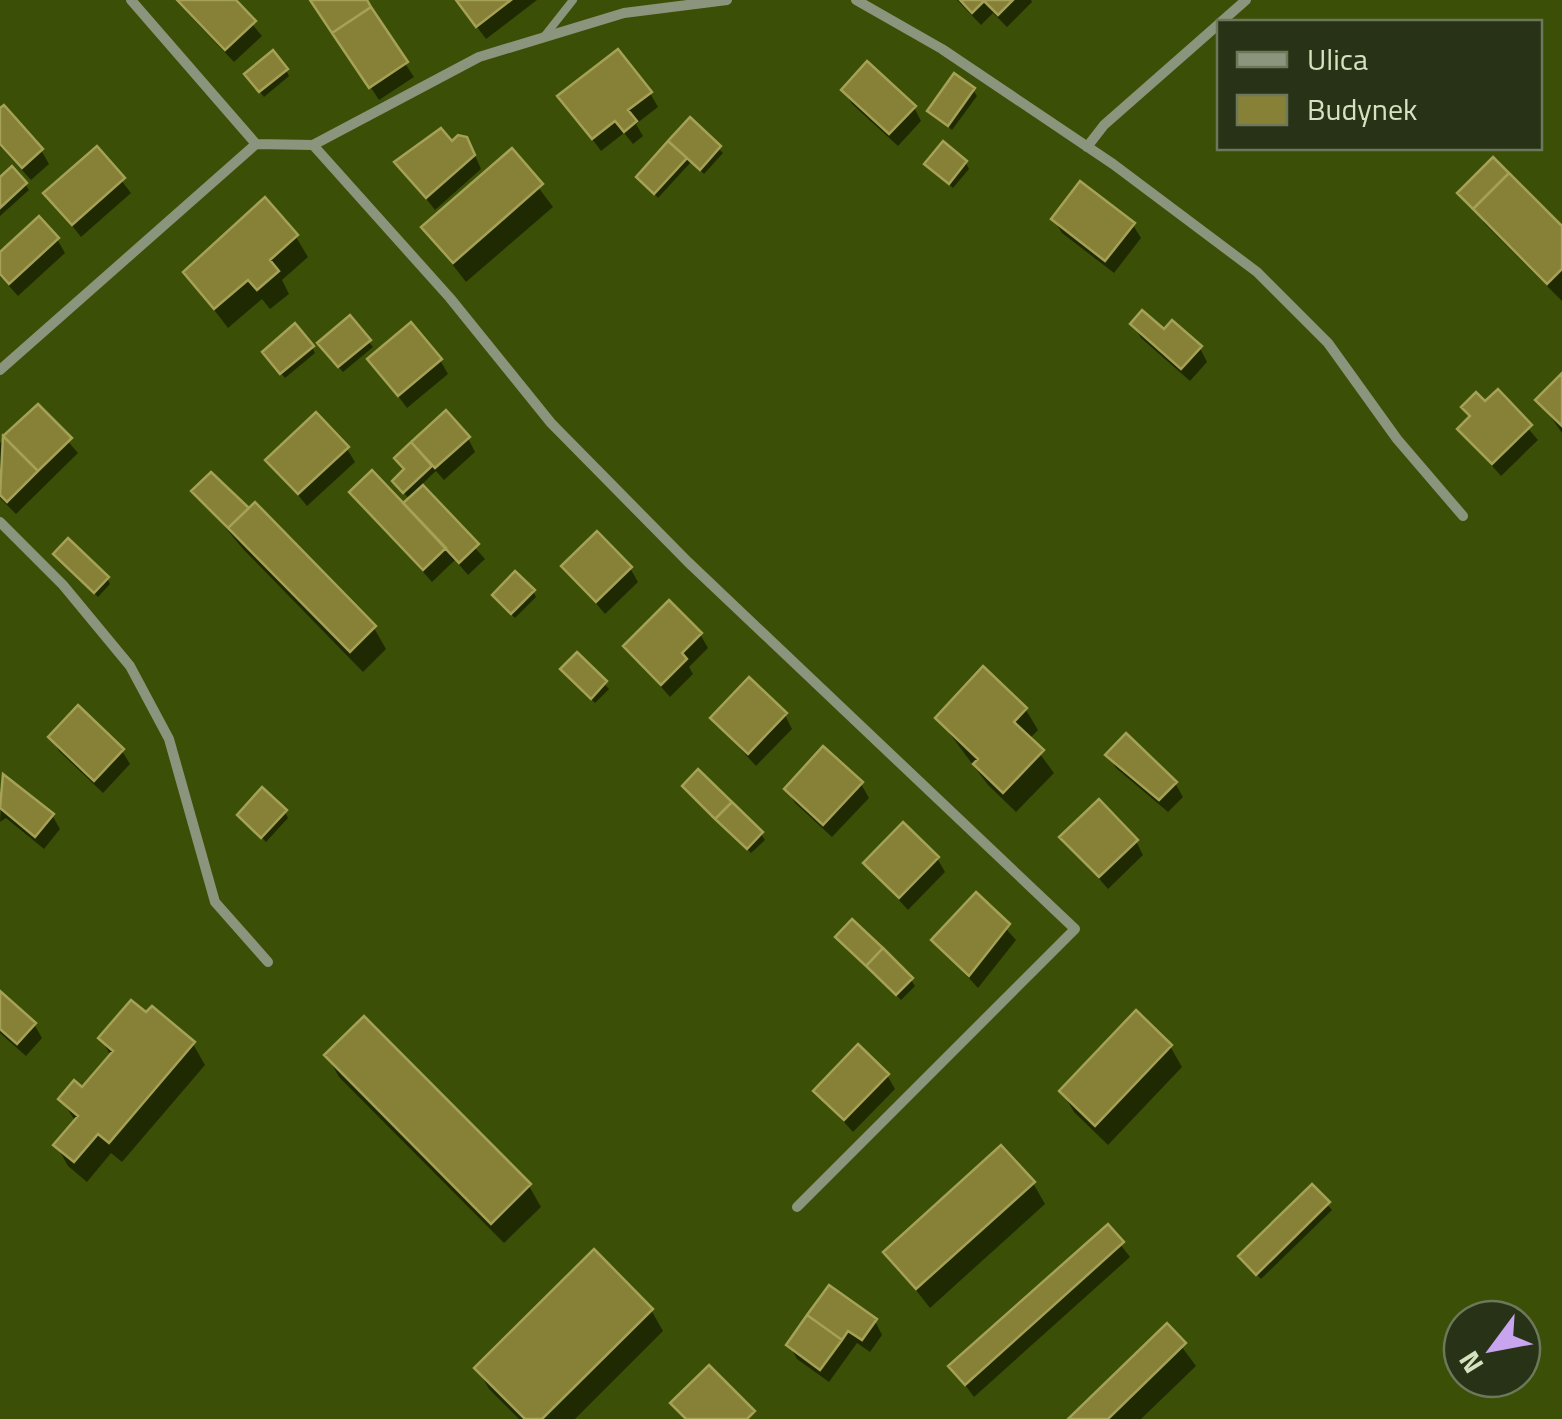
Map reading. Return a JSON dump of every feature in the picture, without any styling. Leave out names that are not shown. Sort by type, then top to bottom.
[{"type":"street","points":[[131,0],[256,144]]},
{"type":"street","points":[[0,370],[256,144],[314,144],[480,57],[624,13],[727,0]]},
{"type":"street","points":[[856,0],[942,49],[1087,147],[1257,272],[1328,344],[1396,439],[1463,516]]},
{"type":"street","points":[[1223,20],[1246,0]]},
{"type":"street","points":[[1087,147],[1104,125],[1217,26]]},
{"type":"street","points":[[314,144],[450,298],[551,423],[688,562],[1075,930],[798,1207]]},
{"type":"street","points":[[0,522],[63,585],[130,666],[169,739],[215,902],[268,962]]},
{"type":"lane","points":[[543,38],[573,0]]},
{"type":"building","points":[[177,0],[236,0],[256,21],[225,50]]},
{"type":"building","points":[[310,0],[367,0],[371,7],[332,33]]},
{"type":"building","points":[[456,0],[511,0],[476,27]]},
{"type":"building","points":[[960,0],[1013,0],[998,15],[984,1],[972,13]]},
{"type":"building","points":[[371,7],[408,62],[369,88],[332,33]]},
{"type":"building","points":[[618,49],[652,92],[628,110],[637,121],[624,132],[615,121],[592,139],[557,96]]},
{"type":"building","points":[[273,50],[288,69],[259,92],[244,74]]},
{"type":"building","points":[[867,61],[916,106],[889,134],[841,90]]},
{"type":"building","points":[[954,73],[975,88],[948,126],[927,111]]},
{"type":"building","points":[[4,105],[43,149],[22,168],[0,144],[0,108]]},
{"type":"building","points":[[690,117],[721,146],[700,170],[668,141]]},
{"type":"building","points":[[441,128],[452,141],[458,135],[467,137],[475,155],[426,198],[394,162]]},
{"type":"building","points":[[668,141],[687,158],[654,194],[636,177]]},
{"type":"building","points":[[943,141],[967,161],[949,184],[924,164]]},
{"type":"building","points":[[97,146],[125,178],[72,225],[43,193]]},
{"type":"building","points":[[512,148],[543,184],[453,263],[421,227]]},
{"type":"building","points":[[1493,157],[1509,173],[1473,209],[1457,193]]},
{"type":"building","points":[[12,166],[27,183],[0,208],[0,177]]},
{"type":"building","points":[[1509,173],[1562,226],[1562,269],[1547,284],[1473,209]]},
{"type":"building","points":[[1080,181],[1135,223],[1105,261],[1051,219]]},
{"type":"building","points":[[265,197],[298,235],[270,260],[279,271],[257,290],[248,280],[214,309],[183,272]]},
{"type":"building","points":[[39,216],[59,238],[9,284],[0,274],[0,252]]},
{"type":"building","points":[[1142,310],[1164,329],[1172,320],[1202,346],[1181,369],[1130,324]]},
{"type":"building","points":[[350,315],[371,340],[338,367],[317,343]]},
{"type":"building","points":[[411,322],[442,359],[398,396],[367,359]]},
{"type":"building","points":[[295,323],[314,346],[280,374],[262,352]]},
{"type":"building","points":[[1562,373],[1562,426],[1535,400]]},
{"type":"building","points":[[1498,389],[1532,425],[1492,464],[1457,429],[1470,416],[1461,407],[1476,392],[1485,401]]},
{"type":"building","points":[[38,404],[72,438],[38,471],[3,436]]},
{"type":"building","points":[[446,410],[470,437],[435,468],[411,442]]},
{"type":"building","points":[[316,412],[349,447],[298,494],[265,460]]},
{"type":"building","points":[[3,436],[38,471],[7,502],[0,495]]},
{"type":"building","points":[[411,442],[432,466],[403,493],[392,481],[404,469],[394,458]]},
{"type":"building","points":[[372,470],[446,548],[423,570],[349,492]]},
{"type":"building","points":[[211,472],[249,508],[228,528],[191,491]]},
{"type":"building","points":[[423,485],[479,544],[459,563],[403,503]]},
{"type":"building","points":[[255,502],[376,626],[350,652],[228,528]]},
{"type":"building","points":[[597,531],[632,567],[596,602],[561,566]]},
{"type":"building","points":[[68,538],[109,577],[94,593],[53,554]]},
{"type":"building","points":[[515,571],[535,590],[511,614],[492,595]]},
{"type":"building","points":[[669,600],[702,633],[682,653],[687,659],[661,685],[623,646]]},
{"type":"building","points":[[577,652],[607,681],[591,699],[560,669]]},
{"type":"building","points":[[983,666],[1027,708],[1014,722],[1044,750],[1003,793],[973,764],[978,759],[935,718]]},
{"type":"building","points":[[749,677],[787,713],[748,754],[710,718]]},
{"type":"building","points":[[78,705],[124,749],[94,781],[48,737]]},
{"type":"building","points":[[1126,733],[1177,782],[1159,800],[1105,755]]},
{"type":"building","points":[[823,746],[863,782],[823,825],[784,789]]},
{"type":"building","points":[[698,769],[732,802],[715,819],[682,786]]},
{"type":"building","points":[[3,774],[54,814],[35,837],[0,808]]},
{"type":"building","points":[[262,787],[287,810],[261,838],[237,815]]},
{"type":"building","points":[[1099,799],[1138,840],[1099,877],[1059,837]]},
{"type":"building","points":[[732,802],[763,832],[747,849],[715,819]]},
{"type":"building","points":[[903,822],[939,857],[899,898],[863,863]]},
{"type":"building","points":[[976,892],[1010,924],[969,976],[931,940]]},
{"type":"building","points":[[852,919],[883,948],[866,966],[835,937]]},
{"type":"building","points":[[883,948],[913,978],[896,995],[866,966]]},
{"type":"building","points":[[0,991],[36,1023],[17,1044],[0,1029]]},
{"type":"building","points":[[131,1000],[146,1012],[152,1006],[195,1042],[109,1143],[98,1134],[74,1162],[53,1145],[78,1116],[58,1099],[74,1080],[82,1087],[113,1051],[98,1038]]},
{"type":"building","points":[[1136,1010],[1172,1045],[1095,1126],[1059,1091]]},
{"type":"building","points":[[364,1016],[531,1184],[491,1224],[324,1055]]},
{"type":"building","points":[[858,1044],[889,1074],[844,1120],[813,1091]]},
{"type":"building","points":[[1001,1145],[1035,1182],[916,1289],[883,1252]]},
{"type":"building","points":[[1312,1184],[1330,1202],[1256,1275],[1238,1256]]},
{"type":"building","points":[[1108,1224],[1124,1242],[965,1385],[948,1366]]},
{"type":"building","points":[[594,1249],[653,1309],[542,1419],[525,1419],[474,1368]]},
{"type":"building","points":[[829,1285],[877,1319],[862,1340],[848,1331],[842,1340],[807,1315]]},
{"type":"building","points":[[807,1315],[842,1340],[820,1370],[786,1345]]},
{"type":"building","points":[[1167,1323],[1186,1343],[1108,1419],[1068,1419]]},
{"type":"building","points":[[709,1365],[755,1411],[747,1419],[686,1419],[670,1403]]}]
